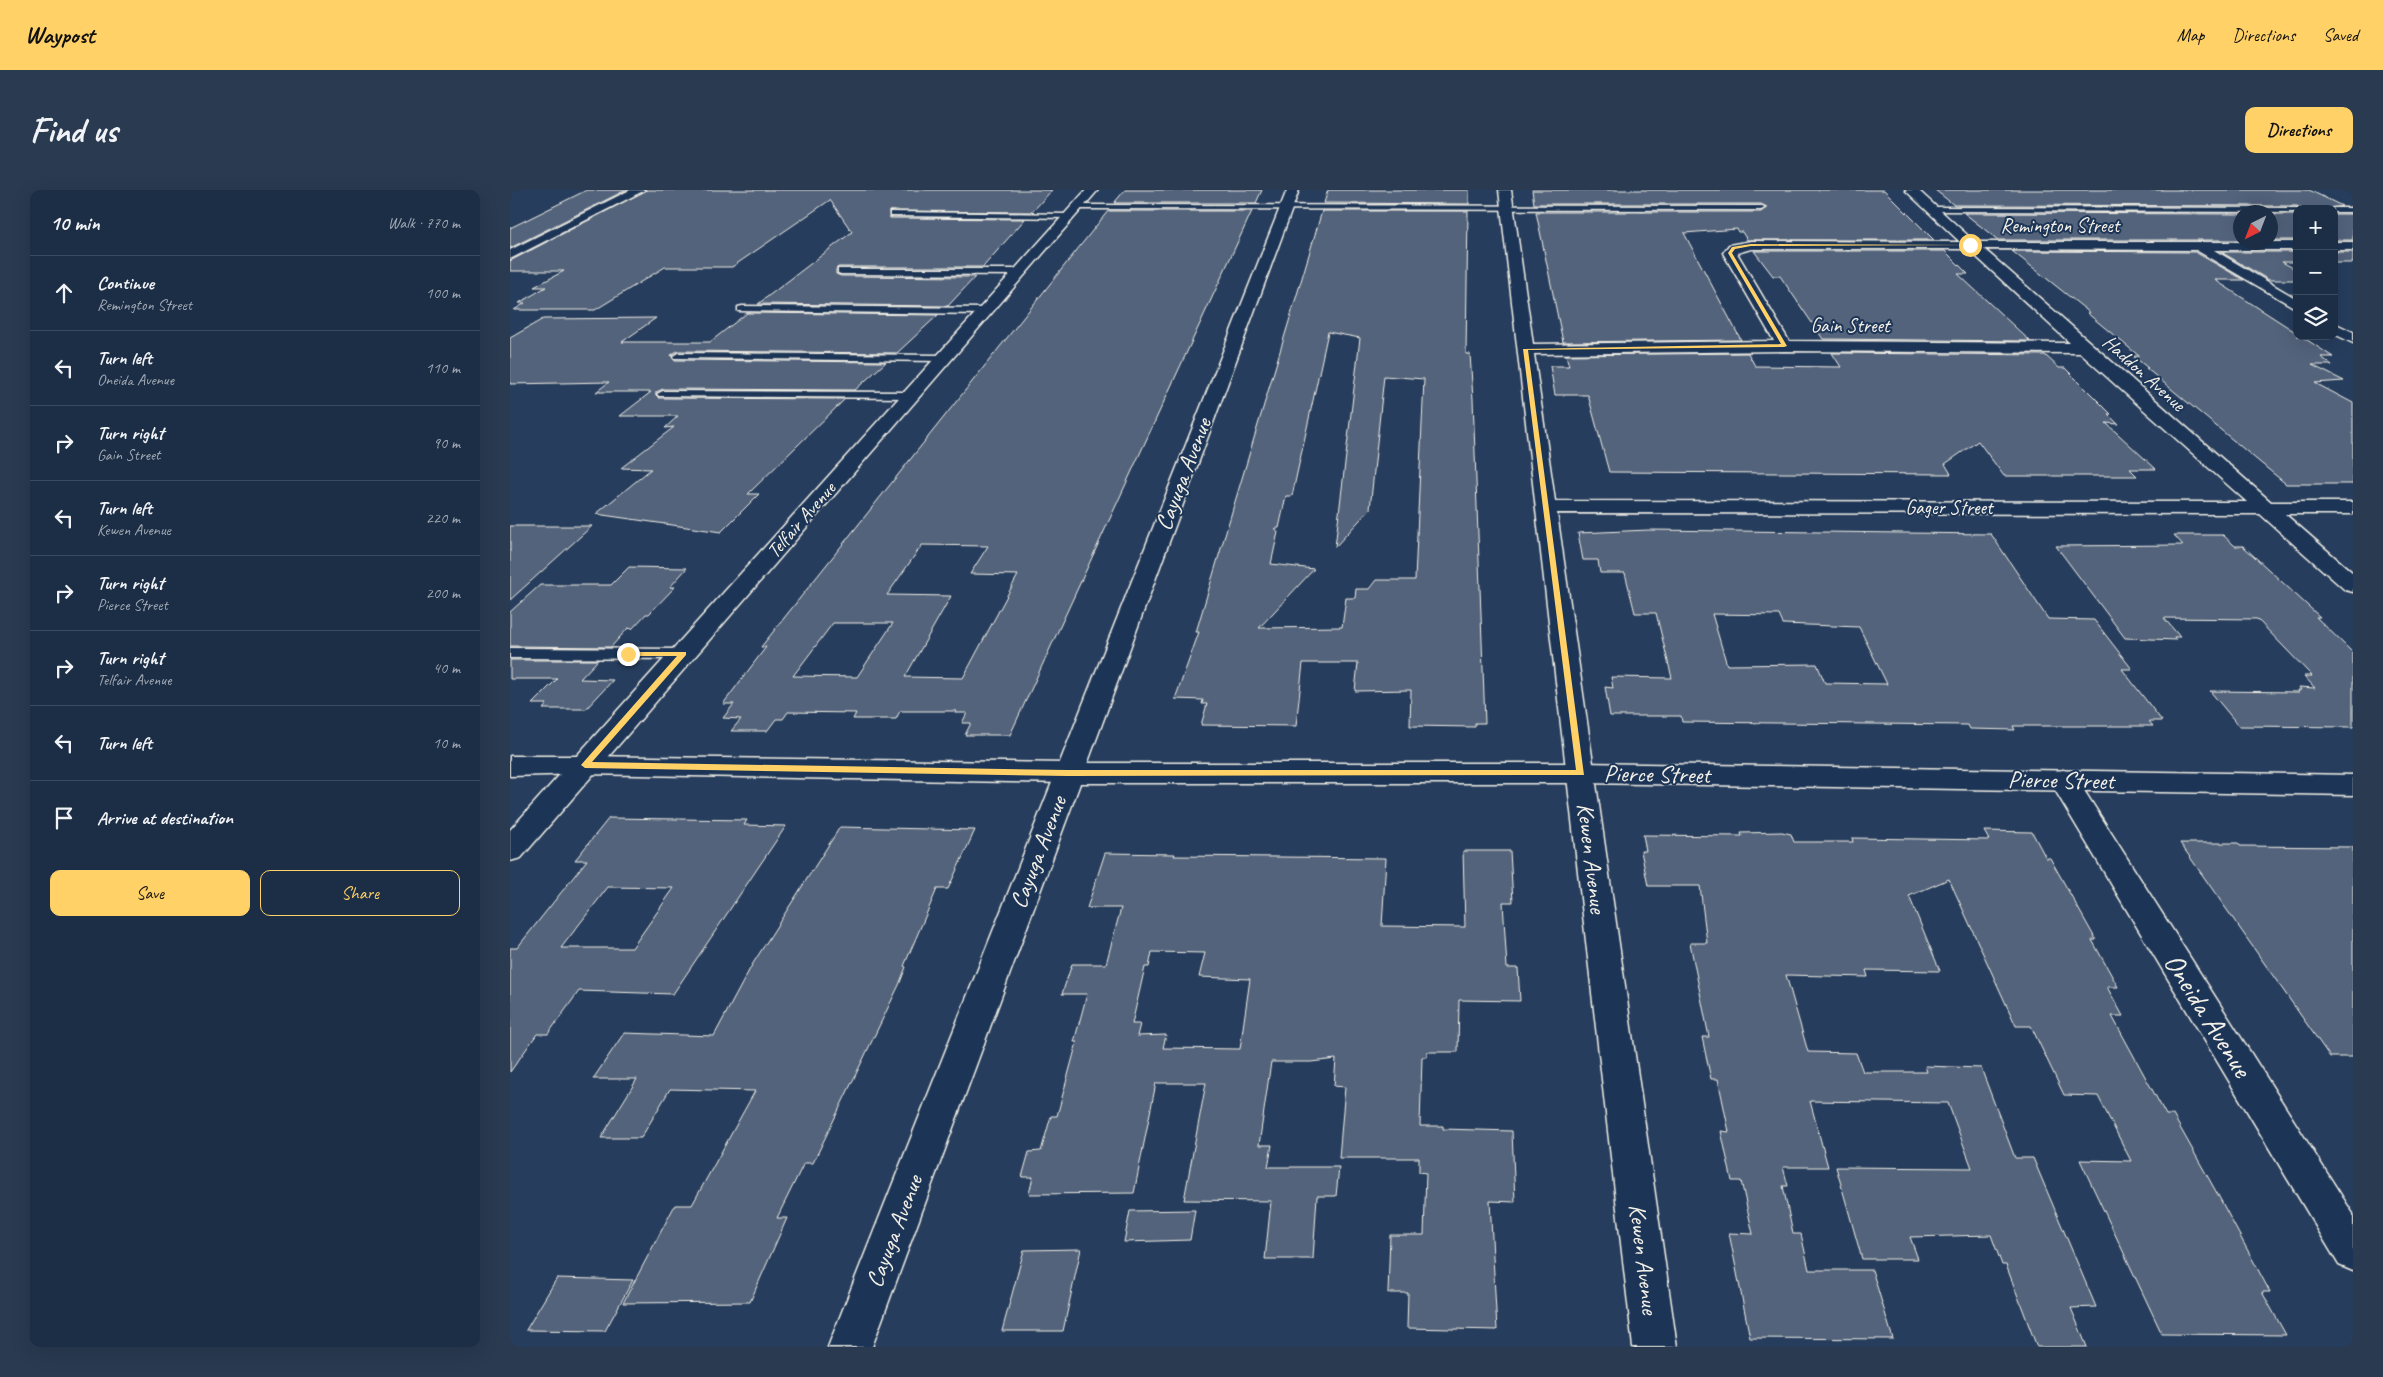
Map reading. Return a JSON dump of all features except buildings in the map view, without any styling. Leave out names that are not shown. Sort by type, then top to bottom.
[{"type":"street","points":[[510,255],[639,190]]},
{"type":"street","name":"Telfair Avenue","points":[[510,850],[1092,190]]},
{"type":"street","name":"Haddon Avenue","points":[[1911,190],[2084,348],[2353,584]]},
{"type":"street","name":"Kewen Avenue","points":[[1506,198],[1655,1347]]},
{"type":"street","name":"Cayuga Avenue","points":[[850,1347],[1289,199]]},
{"type":"street","name":"Remington Street","points":[[1784,346],[1730,253],[1734,248],[1751,245],[2293,246]]},
{"type":"street","points":[[2197,245],[2293,303]]},
{"type":"street","points":[[2338,246],[2353,246]]},
{"type":"street","points":[[2338,329],[2353,338]]},
{"type":"street","name":"Gain Street","points":[[1525,349],[1784,346],[2084,348]]},
{"type":"street","name":"Gager Street","points":[[1546,507],[2353,508]]},
{"type":"street","name":"Pierce Street","points":[[510,766],[585,765],[1068,773],[1581,773],[2353,785]]},
{"type":"street","name":"Oneida Avenue","points":[[2063,780],[2353,1251]]},
{"type":"lane","points":[[893,214],[1073,211],[1289,199],[1506,198],[1761,208]]},
{"type":"lane","points":[[1931,209],[2293,210]]},
{"type":"lane","points":[[2338,210],[2353,210]]},
{"type":"lane","points":[[840,272],[1020,272]]},
{"type":"lane","points":[[742,309],[986,311]]},
{"type":"lane","points":[[678,356],[943,358]]},
{"type":"lane","points":[[662,396],[909,398]]},
{"type":"lane","points":[[510,653],[683,654]]},
{"type":"route","points":[[628,654],[683,654],[585,765],[1068,773],[1581,773],[1525,349],[1784,346],[1730,253],[1734,248],[1751,245],[1970,245]]}]
